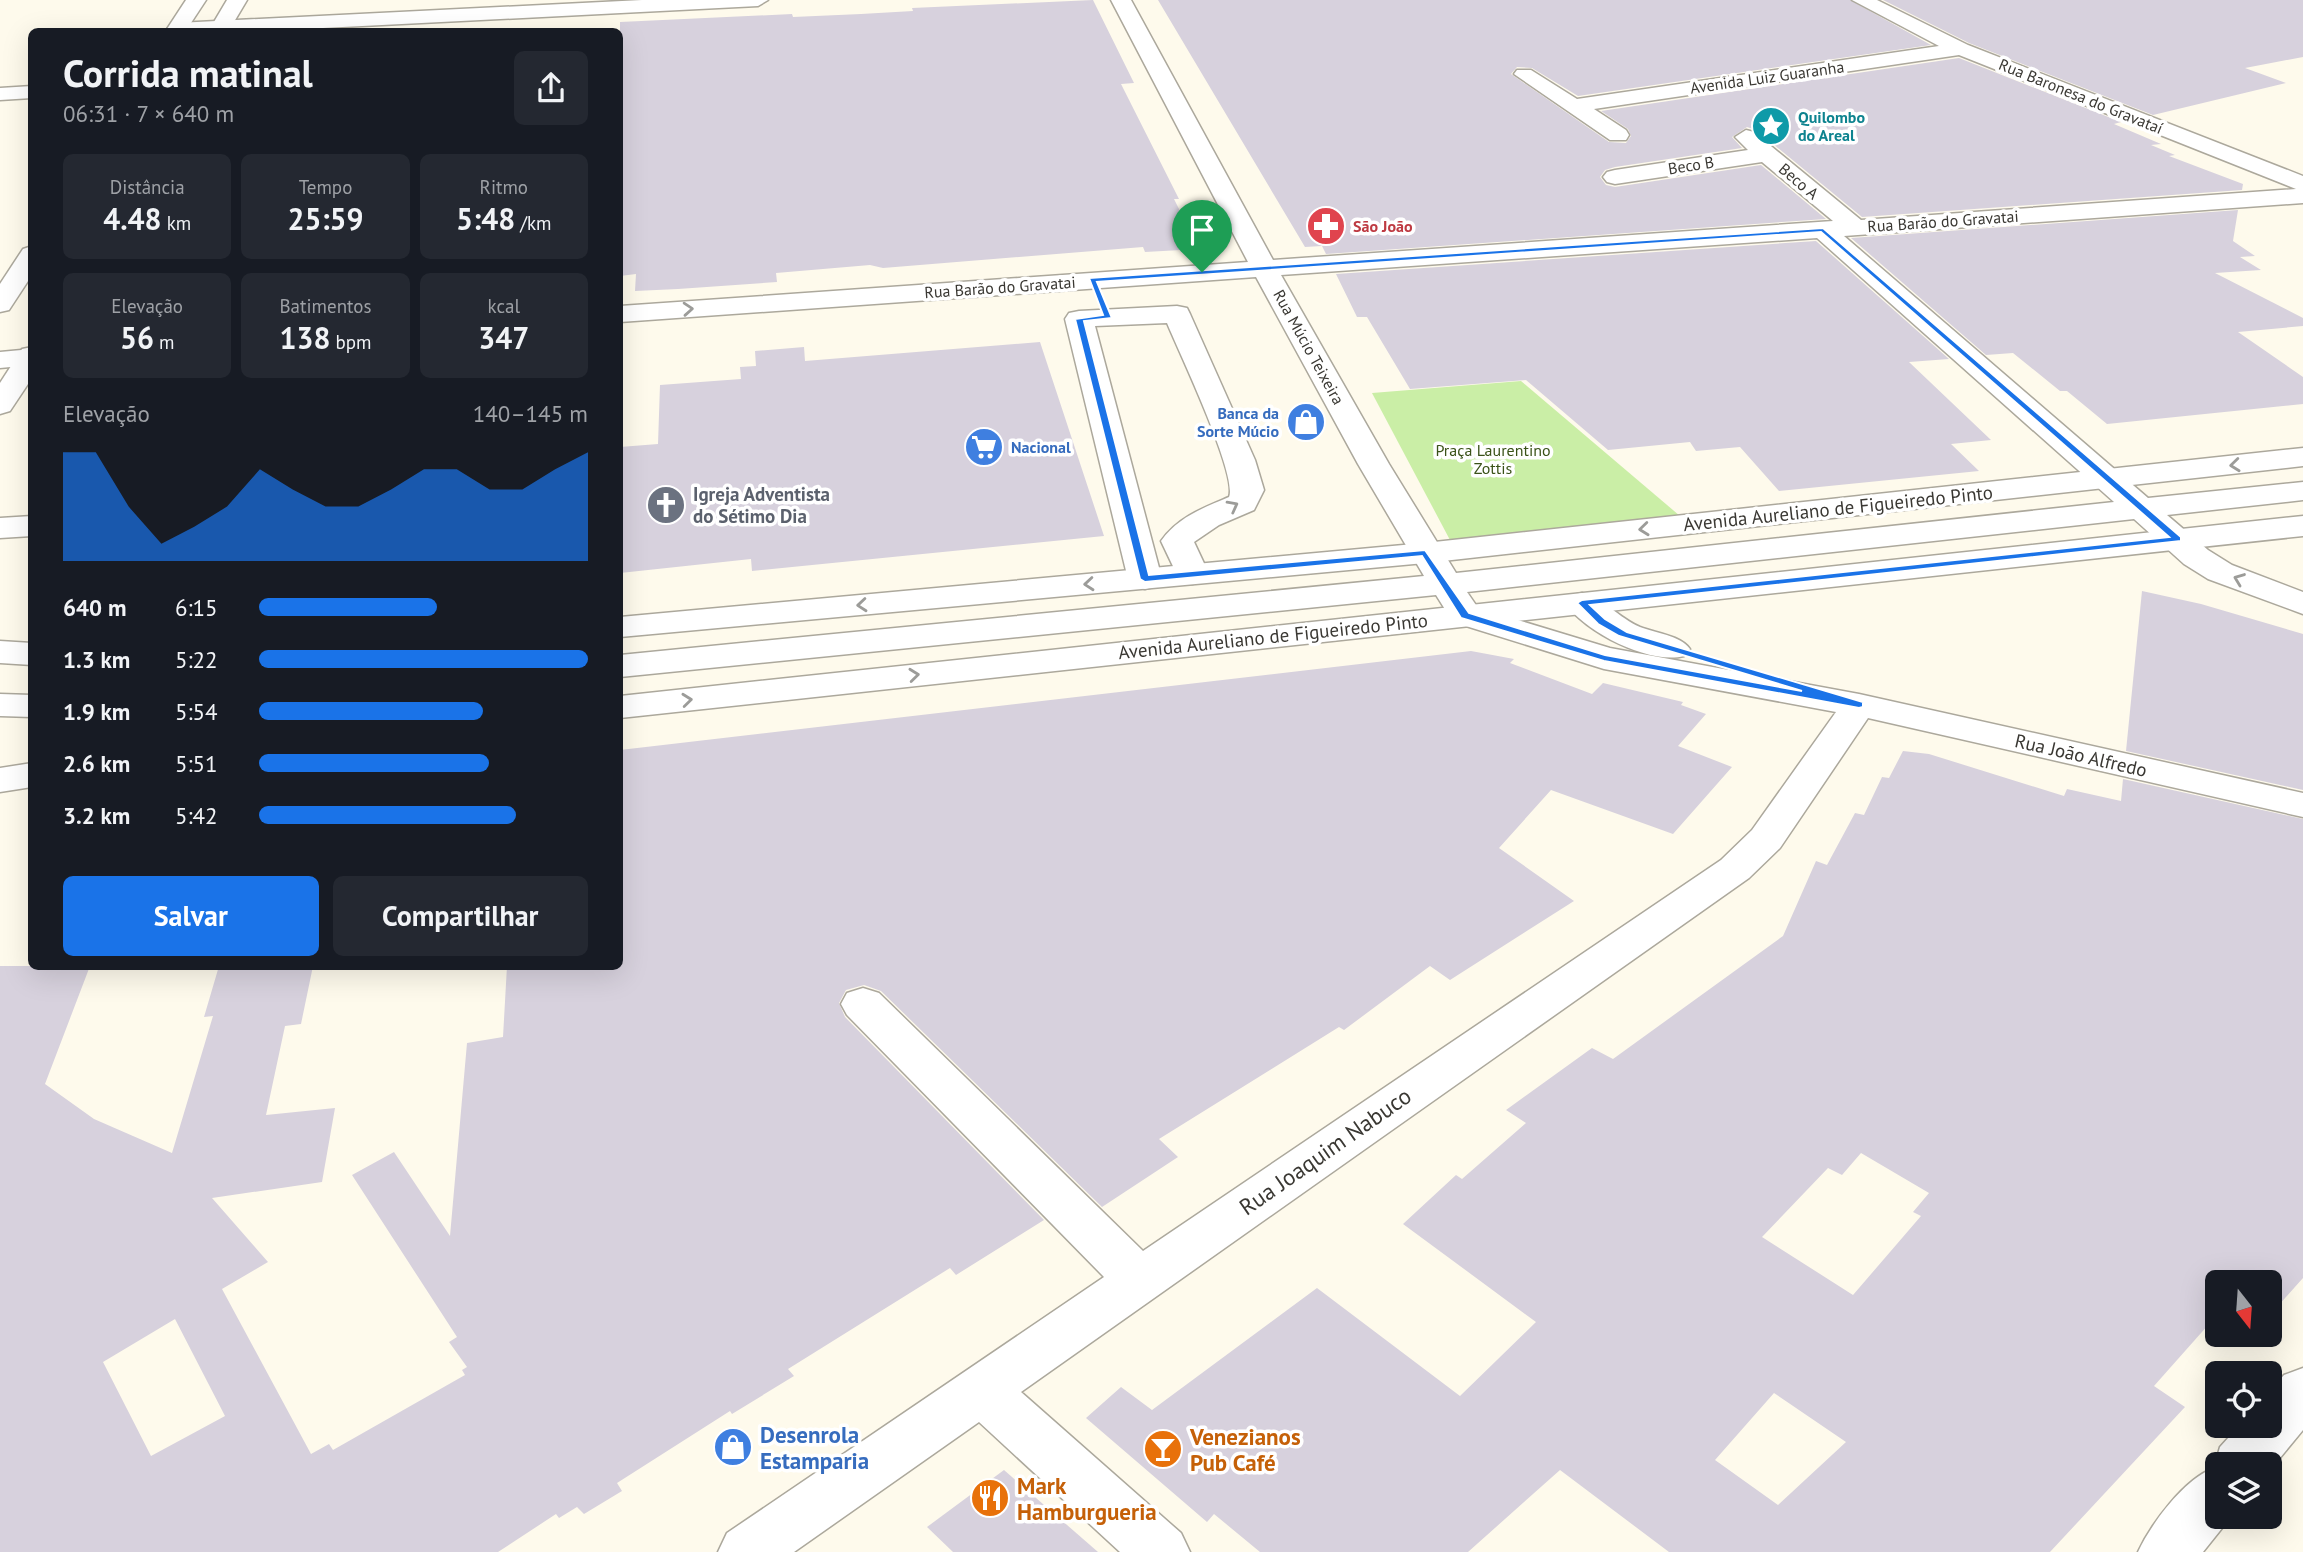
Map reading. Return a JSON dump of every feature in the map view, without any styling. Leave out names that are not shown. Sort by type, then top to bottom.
[{"type":"street","points":[[177,28],[196,0]]},
{"type":"street","points":[[221,28],[237,0]]},
{"type":"street","points":[[239,28],[758,0]]},
{"type":"street","name":"Rua Múcio Teixeira","points":[[1121,0],[1264,267],[1425,553],[1465,615]]},
{"type":"street","name":"Rua Baronesa do Gravataí","points":[[1862,0],[1961,49],[2303,184]]},
{"type":"street","name":"Avenida Luiz Guaranha","points":[[1573,106],[1961,49]]},
{"type":"street","points":[[1524,74],[1618,135]]},
{"type":"street","points":[[0,94],[28,92]]},
{"type":"street","name":"Beco A","points":[[1743,136],[1855,228]]},
{"type":"street","name":"Beco B","points":[[1615,177],[1766,154]]},
{"type":"street","name":"Rua Barão do Gravatai","points":[[623,314],[2303,196]]},
{"type":"street","points":[[1823,230],[2196,557],[2220,572],[2303,604]]},
{"type":"street","points":[[0,303],[28,260]]},
{"type":"street","points":[[1139,277],[1157,314]]},
{"type":"street","points":[[1092,280],[1108,318]]},
{"type":"street","points":[[1145,579],[1079,319],[1177,314],[1240,460],[1248,490],[1243,503],[1192,528],[1177,541],[1192,574]]},
{"type":"street","points":[[0,360],[28,357]]},
{"type":"street","points":[[0,405],[28,362]]},
{"type":"street","name":"Avenida Aureliano de Figueiredo Pinto","points":[[623,627],[1425,553],[2303,457]]},
{"type":"street","points":[[623,666],[1445,583],[2303,491]]},
{"type":"street","points":[[0,528],[28,526]]},
{"type":"street","name":"Avenida Aureliano de Figueiredo Pinto","points":[[623,707],[2303,526]]},
{"type":"street","points":[[1135,533],[1192,528]]},
{"type":"street","name":"Rua João Alfredo","points":[[1582,603],[1601,622],[1623,634],[1859,705]]},
{"type":"street","name":"Rua João Alfredo","points":[[1465,615],[1604,658],[1859,705],[2303,805]]},
{"type":"street","points":[[0,653],[28,654]]},
{"type":"street","points":[[0,705],[28,706]]},
{"type":"street","name":"Rua Joaquim Nabuco","points":[[747,1552],[1735,869],[1766,839],[1859,705]]},
{"type":"street","points":[[0,756],[28,756]]},
{"type":"street","points":[[0,780],[28,776]]},
{"type":"street","points":[[863,1004],[1139,1280]]},
{"type":"street","points":[[981,1390],[1161,1552]]},
{"type":"street","points":[[2252,1452],[2303,1391]]},
{"type":"street","points":[[2166,1552],[2205,1506]]},
{"type":"green space","name":"Praça Laurentino Zottis","points":[[1521,381],[1680,516],[1450,540],[1372,393]]},
{"type":"building","points":[[1093,0],[1134,83],[1121,84],[1179,199],[1174,199],[1199,249],[1145,252],[1143,247],[883,268],[870,265],[776,273],[777,282],[635,291],[636,274],[623,276],[623,28],[620,28],[620,22],[792,14],[793,17],[861,14],[913,11],[912,8]]},
{"type":"building","points":[[1158,0],[1850,0],[1931,45],[1578,96],[1532,68],[1517,67],[1511,74],[1609,142],[1626,143],[1631,136],[1628,129],[1601,111],[1959,58],[2121,122],[2114,124],[2161,144],[2151,145],[2175,155],[2169,156],[2243,184],[2242,190],[1862,217],[1756,130],[1747,127],[1732,137],[1742,148],[1615,167],[1605,170],[1600,177],[1606,185],[1615,187],[1761,165],[1826,219],[1326,254],[1322,246],[1305,247]]},
{"type":"building","points":[[1883,0],[2303,0],[2303,57],[2245,68],[2286,83],[2153,115],[1969,43]]},
{"type":"building","points":[[2238,210],[2233,241],[2255,256],[2240,257],[2261,270],[2215,273],[2303,318],[2303,326],[2238,332],[2303,377],[2303,404],[2107,424],[2067,391],[2060,391],[2013,353],[1986,355],[1851,238]]},
{"type":"building","points":[[1816,241],[1949,359],[1909,362],[1991,440],[1951,444],[1979,471],[1779,491],[1740,447],[1696,451],[1690,442],[1608,450],[1526,380],[1410,389],[1367,317],[1357,317],[1336,274]]},
{"type":"building","points":[[1040,342],[1104,536],[752,571],[751,559],[623,573],[623,447],[658,444],[660,385],[741,379],[740,367],[756,366],[755,351],[804,347],[805,361]]},
{"type":"building","points":[[2142,591],[2201,604],[2303,634],[2303,790],[2126,751]]},
{"type":"building","points":[[1471,651],[1514,659],[1510,663],[1592,694],[1603,683],[1683,702],[1681,705],[1706,714],[1678,746],[1732,767],[1673,834],[1551,790],[1499,848],[1574,901],[1450,980],[1430,966],[1344,1030],[1339,1027],[1159,1139],[1178,1157],[1102,1207],[881,991],[864,985],[846,990],[839,1003],[845,1017],[1044,1220],[956,1275],[950,1268],[788,1369],[794,1376],[732,1414],[730,1411],[617,1483],[622,1491],[584,1514],[577,1507],[559,1518],[556,1514],[498,1552],[0,1552],[0,966],[28,966],[28,970],[88,970],[45,1084],[94,1119],[172,1153],[213,1016],[204,1017],[218,970],[312,970],[301,1024],[285,1026],[266,1115],[335,1108],[322,1182],[212,1198],[268,1262],[222,1289],[311,1454],[329,1444],[333,1450],[465,1375],[462,1370],[467,1367],[449,1342],[457,1337],[352,1175],[394,1152],[450,1236],[467,1043],[503,1037],[507,970],[623,970],[623,750]],"holes":[[[175,1319],[225,1416],[151,1456],[103,1362]]]},
{"type":"building","points":[[1903,751],[1929,754],[2064,796],[2067,789],[2121,801],[2123,779],[2303,819],[2303,1278],[2282,1301],[2282,1270],[2205,1270],[2205,1329],[2154,1386],[2185,1407],[2050,1552],[1669,1552],[1560,1470],[1468,1552],[1260,1552],[1214,1514],[1207,1522],[1086,1418],[1121,1387],[1152,1410],[1317,1288],[1460,1396],[1536,1322],[1403,1224],[1456,1175],[1462,1179],[1526,1123],[1506,1110],[1592,1048],[1613,1059],[1783,936],[1816,861],[1827,865],[1855,813],[1864,815],[1882,777],[1889,778]],"holes":[[[1861,1153],[1929,1193],[1913,1212],[1921,1216],[1853,1295],[1762,1237],[1828,1168],[1842,1175]],[[1774,1393],[1846,1442],[1778,1505],[1715,1460]]]},
{"type":"building","points":[[1004,1470],[1098,1552],[953,1552],[927,1527]]},
{"type":"place","name":"Quilombo do Areal","points":[[1771,126]]},
{"type":"place","name":"São João","points":[[1326,226]]},
{"type":"place","name":"Banca da Sorte Múcio","points":[[1306,422]]},
{"type":"place","name":"Nacional","points":[[984,447]]},
{"type":"place","name":"Igreja Adventista do Sétimo Dia","points":[[666,505]]},
{"type":"place","name":"Desenrola Estamparia","points":[[733,1447]]},
{"type":"place","name":"Venezianos Pub Café","points":[[1163,1449]]},
{"type":"place","name":"Mark Hamburgueria","points":[[990,1498]]},
{"type":"route","points":[[1823,230],[2105,479],[2177,539],[1582,603],[1601,622],[1623,634],[1859,705],[1604,658],[1465,615],[1425,553],[1145,579],[1079,319],[1108,318],[1092,280],[1202,272],[1823,230]]}]
